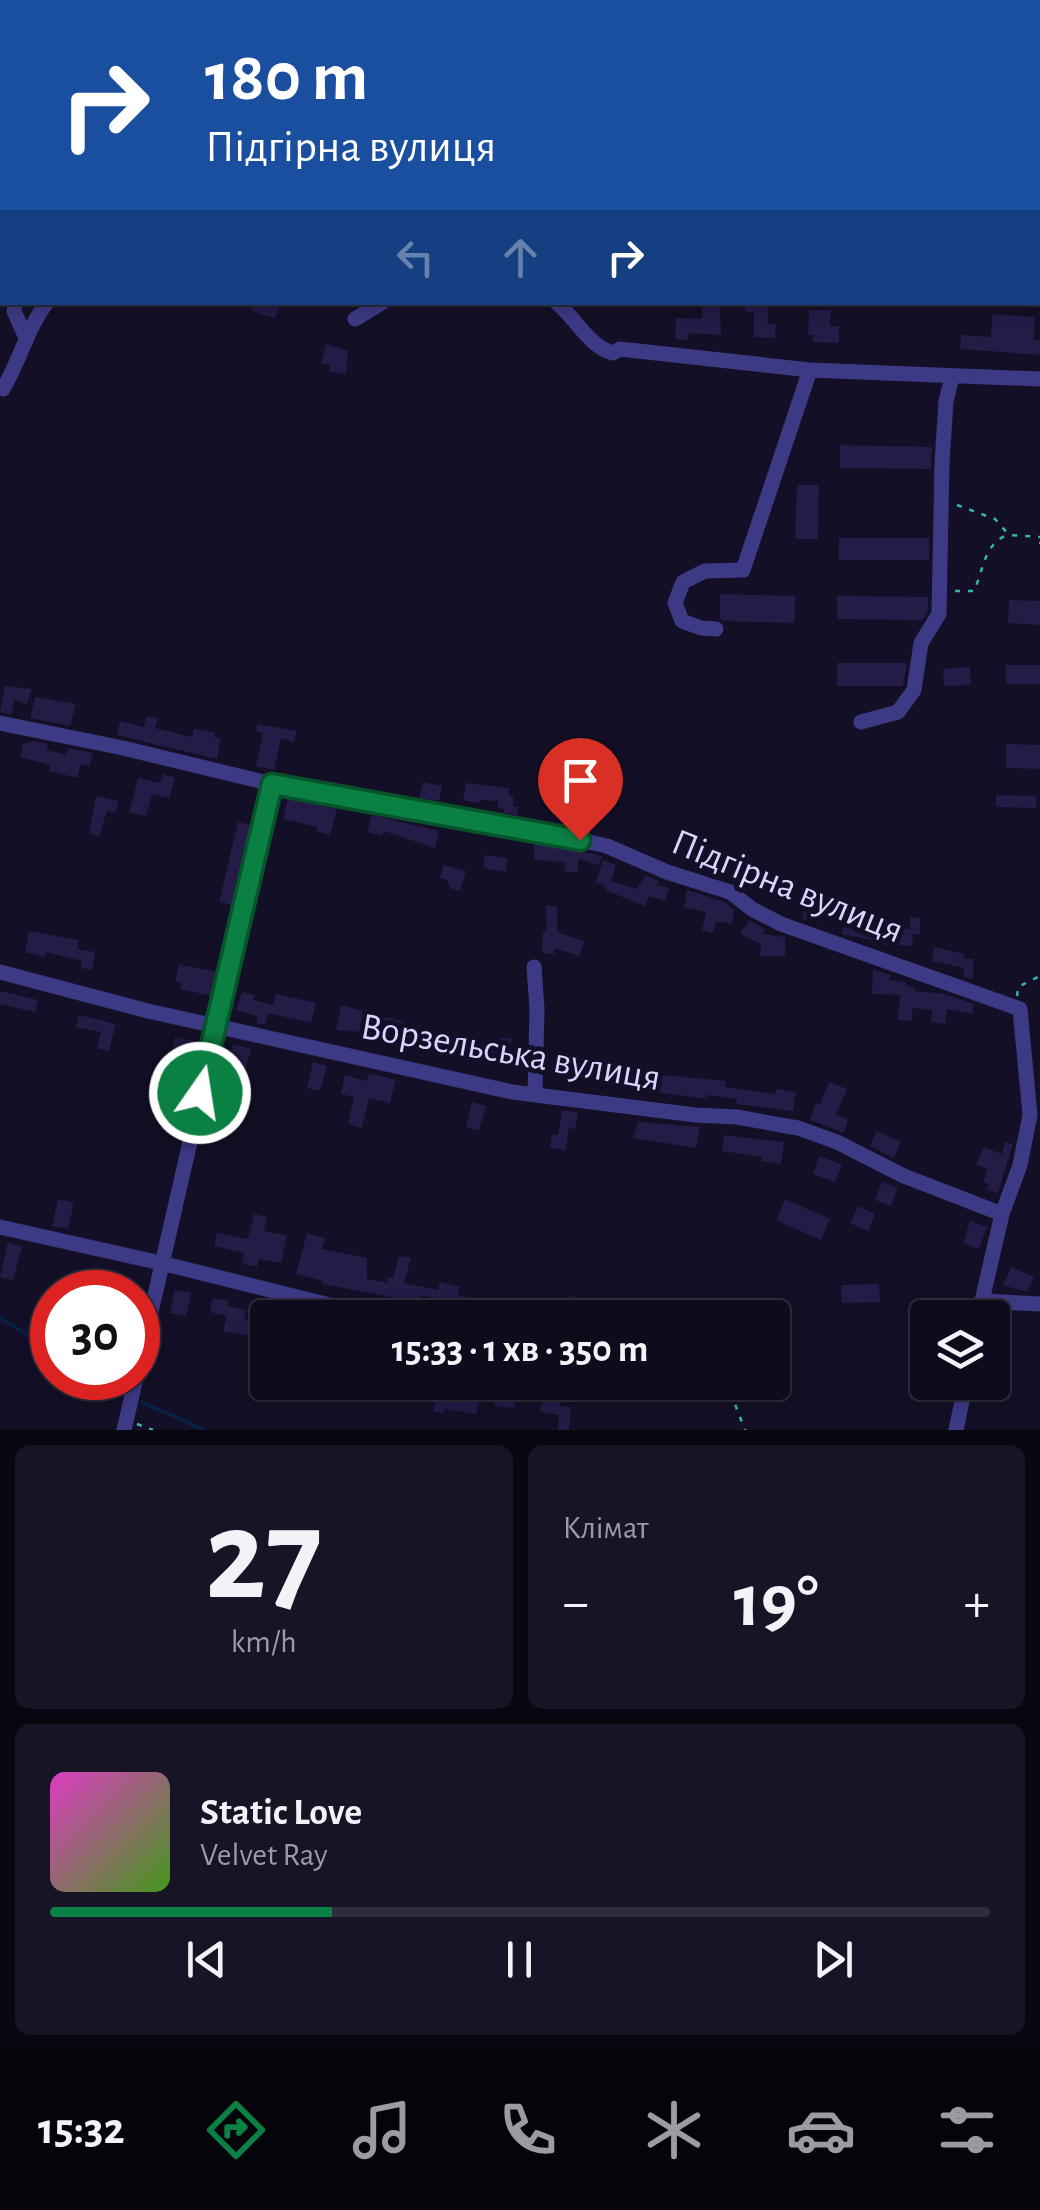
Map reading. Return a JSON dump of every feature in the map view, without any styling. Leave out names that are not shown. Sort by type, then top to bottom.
[{"type":"street","points":[[15,305],[26,338]]},
{"type":"street","points":[[0,388],[3,389],[17,365],[33,321],[45,305]]},
{"type":"street","points":[[354,319],[378,305]]},
{"type":"street","points":[[559,305],[593,343],[613,354],[620,349],[810,370],[1040,380]]},
{"type":"street","points":[[716,629],[682,621],[674,603],[684,582],[705,571],[743,570],[810,370]]},
{"type":"street","points":[[860,722],[898,712],[914,690],[921,644],[939,614],[946,402],[952,377]]},
{"type":"street","name":"Підгірна вулиця","points":[[0,723],[272,784],[607,846],[667,872],[730,892],[752,910],[781,924],[1016,1007]]},
{"type":"street","points":[[159,1270],[272,784]]},
{"type":"street","points":[[534,967],[538,1009],[535,1095]]},
{"type":"street","name":"Ворзельська вулиця","points":[[0,972],[148,1012],[535,1095],[737,1117],[798,1128],[837,1142],[904,1176],[1002,1214]]},
{"type":"street","points":[[982,1300],[1002,1214],[1035,1115],[1020,1009],[1016,1007]]},
{"type":"street","points":[[0,1227],[310,1300]]},
{"type":"street","points":[[1010,1307],[1040,1304]]},
{"type":"street","points":[[124,1430],[131,1400]]},
{"type":"street","points":[[956,1430],[962,1400]]},
{"type":"path","points":[[941,495],[962,508],[995,519],[1008,535]]},
{"type":"path","points":[[939,590],[974,591],[990,548],[1000,537],[1040,537]]},
{"type":"path","points":[[1016,1007],[1018,987],[1040,976]]},
{"type":"path","points":[[733,1400],[745,1430]]},
{"type":"building","points":[[252,305],[280,305],[275,318],[253,312]]},
{"type":"building","points":[[702,305],[720,305],[721,335],[689,333],[688,340],[675,339],[676,318],[702,319]]},
{"type":"building","points":[[746,305],[769,305],[768,324],[776,324],[775,338],[754,337],[754,313],[745,312]]},
{"type":"building","points":[[809,310],[831,310],[830,326],[839,326],[839,343],[813,342],[813,335],[808,335]]},
{"type":"building","points":[[992,314],[1035,317],[1034,340],[1040,340],[1040,355],[960,349],[961,335],[991,337]]},
{"type":"building","points":[[326,344],[348,351],[346,374],[329,372],[330,365],[321,364]]},
{"type":"building","points":[[840,445],[932,447],[931,469],[840,468]]},
{"type":"building","points":[[797,485],[819,485],[818,539],[795,539]]},
{"type":"building","points":[[839,538],[929,538],[929,560],[839,560]]},
{"type":"building","points":[[720,594],[795,596],[795,623],[724,621],[720,619]]},
{"type":"building","points":[[837,596],[928,597],[928,611],[922,620],[837,619]]},
{"type":"building","points":[[1009,600],[1040,601],[1040,625],[1008,623]]},
{"type":"building","points":[[837,663],[907,663],[903,686],[837,686]]},
{"type":"building","points":[[1005,665],[1040,665],[1040,684],[1006,684]]},
{"type":"building","points":[[970,667],[971,685],[944,686],[943,669]]},
{"type":"building","points":[[5,686],[32,689],[27,704],[14,700],[12,714],[0,712]]},
{"type":"building","points":[[35,697],[76,704],[70,726],[30,718]]},
{"type":"building","points":[[146,716],[158,718],[155,728],[192,737],[194,728],[215,733],[214,737],[221,738],[217,759],[117,735],[120,721],[144,727]]},
{"type":"building","points":[[257,724],[297,731],[294,742],[281,738],[274,770],[256,766],[263,733],[256,731]]},
{"type":"building","points":[[23,744],[48,744],[47,750],[66,755],[68,748],[93,753],[89,766],[81,764],[77,778],[49,771],[50,765],[20,757]]},
{"type":"building","points":[[1006,744],[1040,745],[1040,769],[1006,768]]},
{"type":"building","points":[[163,774],[175,778],[169,798],[152,794],[146,816],[129,812],[138,778],[160,783]]},
{"type":"building","points":[[423,782],[442,786],[439,801],[419,798]]},
{"type":"building","points":[[466,783],[509,788],[513,807],[518,807],[517,815],[504,813],[504,809],[498,808],[498,801],[463,800]]},
{"type":"building","points":[[996,795],[1036,796],[1036,808],[996,807]]},
{"type":"building","points":[[96,796],[118,801],[116,813],[107,811],[99,836],[89,833]]},
{"type":"building","points":[[288,798],[337,809],[330,835],[317,831],[318,827],[283,819]]},
{"type":"building","points":[[372,815],[439,831],[435,848],[384,831],[382,836],[367,832]]},
{"type":"building","points":[[238,822],[251,825],[233,905],[219,902]]},
{"type":"building","points":[[534,843],[602,856],[599,865],[579,859],[577,873],[564,871],[566,862],[534,860]]},
{"type":"building","points":[[485,855],[508,858],[506,872],[483,868]]},
{"type":"building","points":[[603,860],[616,865],[611,881],[637,889],[645,875],[659,881],[657,885],[669,888],[665,901],[649,896],[645,906],[605,890],[606,886],[596,882]]},
{"type":"building","points":[[444,865],[466,871],[460,891],[440,878]]},
{"type":"building","points":[[687,890],[725,902],[734,910],[732,924],[716,921],[713,933],[702,930],[706,912],[684,907]]},
{"type":"building","points":[[807,893],[824,896],[820,922],[802,919]]},
{"type":"building","points":[[546,906],[557,906],[557,932],[584,941],[579,956],[554,948],[554,954],[542,953],[543,931],[547,931]]},
{"type":"building","points":[[845,916],[865,920],[864,924],[910,929],[910,917],[920,918],[920,934],[913,934],[912,946],[878,944],[842,934]]},
{"type":"building","points":[[749,920],[765,929],[763,934],[785,937],[785,956],[760,956],[761,944],[740,934]]},
{"type":"building","points":[[29,931],[79,940],[77,949],[95,952],[92,970],[81,968],[82,961],[46,952],[45,957],[25,952]]},
{"type":"building","points":[[934,947],[973,959],[973,979],[964,977],[964,968],[932,961]]},
{"type":"building","points":[[179,964],[215,972],[212,996],[180,989],[181,983],[175,981]]},
{"type":"building","points":[[873,969],[890,975],[889,980],[906,982],[914,991],[945,994],[973,1004],[973,1014],[947,1009],[945,1024],[931,1022],[932,1010],[912,1008],[912,1021],[898,1020],[900,995],[872,994]]},
{"type":"building","points":[[0,991],[38,1000],[35,1012],[0,1004]]},
{"type":"building","points":[[242,992],[255,995],[253,1000],[273,1005],[276,994],[316,1003],[311,1023],[268,1013],[265,1025],[256,1023],[258,1016],[236,1010]]},
{"type":"building","points":[[341,1005],[423,1027],[418,1049],[361,1032],[336,1030]]},
{"type":"building","points":[[79,1015],[116,1024],[109,1051],[97,1048],[101,1032],[76,1027]]},
{"type":"building","points":[[200,1035],[203,1036],[195,1070],[191,1069],[194,1061],[171,1056],[175,1037],[199,1042]]},
{"type":"building","points":[[500,1038],[512,1039],[508,1062],[488,1059],[489,1047],[498,1048]]},
{"type":"building","points":[[233,1044],[251,1049],[246,1069],[240,1068],[235,1091],[222,1087]]},
{"type":"building","points":[[313,1062],[327,1066],[320,1091],[307,1088]]},
{"type":"building","points":[[596,1064],[664,1070],[663,1075],[726,1081],[725,1087],[775,1094],[776,1089],[796,1092],[793,1111],[736,1104],[737,1099],[707,1095],[707,1099],[591,1083]]},
{"type":"building","points":[[369,1073],[396,1080],[390,1103],[369,1098],[362,1128],[348,1124],[354,1097],[341,1094],[345,1075],[367,1081]]},
{"type":"building","points":[[829,1082],[847,1089],[836,1115],[848,1119],[844,1133],[810,1120]]},
{"type":"building","points":[[472,1102],[486,1106],[479,1131],[466,1127]]},
{"type":"building","points":[[562,1110],[578,1112],[575,1129],[569,1128],[566,1150],[550,1148],[552,1134],[558,1135]]},
{"type":"building","points":[[638,1122],[700,1127],[696,1148],[633,1138]]},
{"type":"building","points":[[876,1131],[900,1142],[894,1158],[870,1146]]},
{"type":"building","points":[[724,1135],[784,1142],[781,1164],[722,1151]]},
{"type":"building","points":[[1005,1142],[1013,1144],[998,1193],[987,1190],[989,1184],[983,1182],[988,1169],[976,1165],[984,1147],[1002,1154]]},
{"type":"building","points":[[819,1156],[842,1165],[835,1182],[813,1174]]},
{"type":"building","points":[[882,1182],[898,1188],[891,1206],[875,1200]]},
{"type":"building","points":[[58,1199],[74,1203],[68,1229],[52,1226]]},
{"type":"building","points":[[785,1199],[830,1219],[821,1240],[776,1220]]},
{"type":"building","points":[[858,1206],[875,1214],[868,1231],[850,1223]]},
{"type":"building","points":[[254,1214],[268,1217],[264,1231],[287,1236],[281,1263],[259,1259],[257,1267],[242,1264],[244,1253],[214,1246],[217,1233],[248,1239]]},
{"type":"building","points":[[970,1221],[987,1227],[979,1249],[963,1243]]},
{"type":"building","points":[[307,1233],[325,1238],[322,1249],[367,1258],[367,1279],[387,1283],[388,1277],[393,1278],[399,1256],[411,1258],[404,1283],[438,1290],[440,1282],[460,1287],[458,1295],[478,1300],[426,1296],[406,1300],[323,1284],[296,1274]]},
{"type":"building","points":[[8,1242],[22,1247],[13,1280],[0,1277]]},
{"type":"building","points":[[1011,1267],[1034,1277],[1027,1292],[1003,1285]]},
{"type":"building","points":[[879,1284],[880,1302],[842,1303],[841,1285]]},
{"type":"building","points":[[175,1290],[191,1293],[186,1316],[170,1313]]},
{"type":"building","points":[[213,1298],[246,1310],[244,1319],[250,1320],[250,1336],[223,1331],[227,1316],[210,1312]]},
{"type":"building","points":[[435,1400],[479,1400],[476,1414],[433,1411]]},
{"type":"building","points":[[494,1400],[516,1400],[514,1409],[493,1405]]},
{"type":"building","points":[[543,1400],[560,1400],[559,1406],[571,1407],[569,1430],[558,1430],[559,1415],[539,1411]]},
{"type":"waterway","points":[[0,1318],[30,1336]]},
{"type":"waterway","points":[[142,1402],[204,1430]]},
{"type":"route","points":[[200,1093],[272,784],[580,840]]}]
